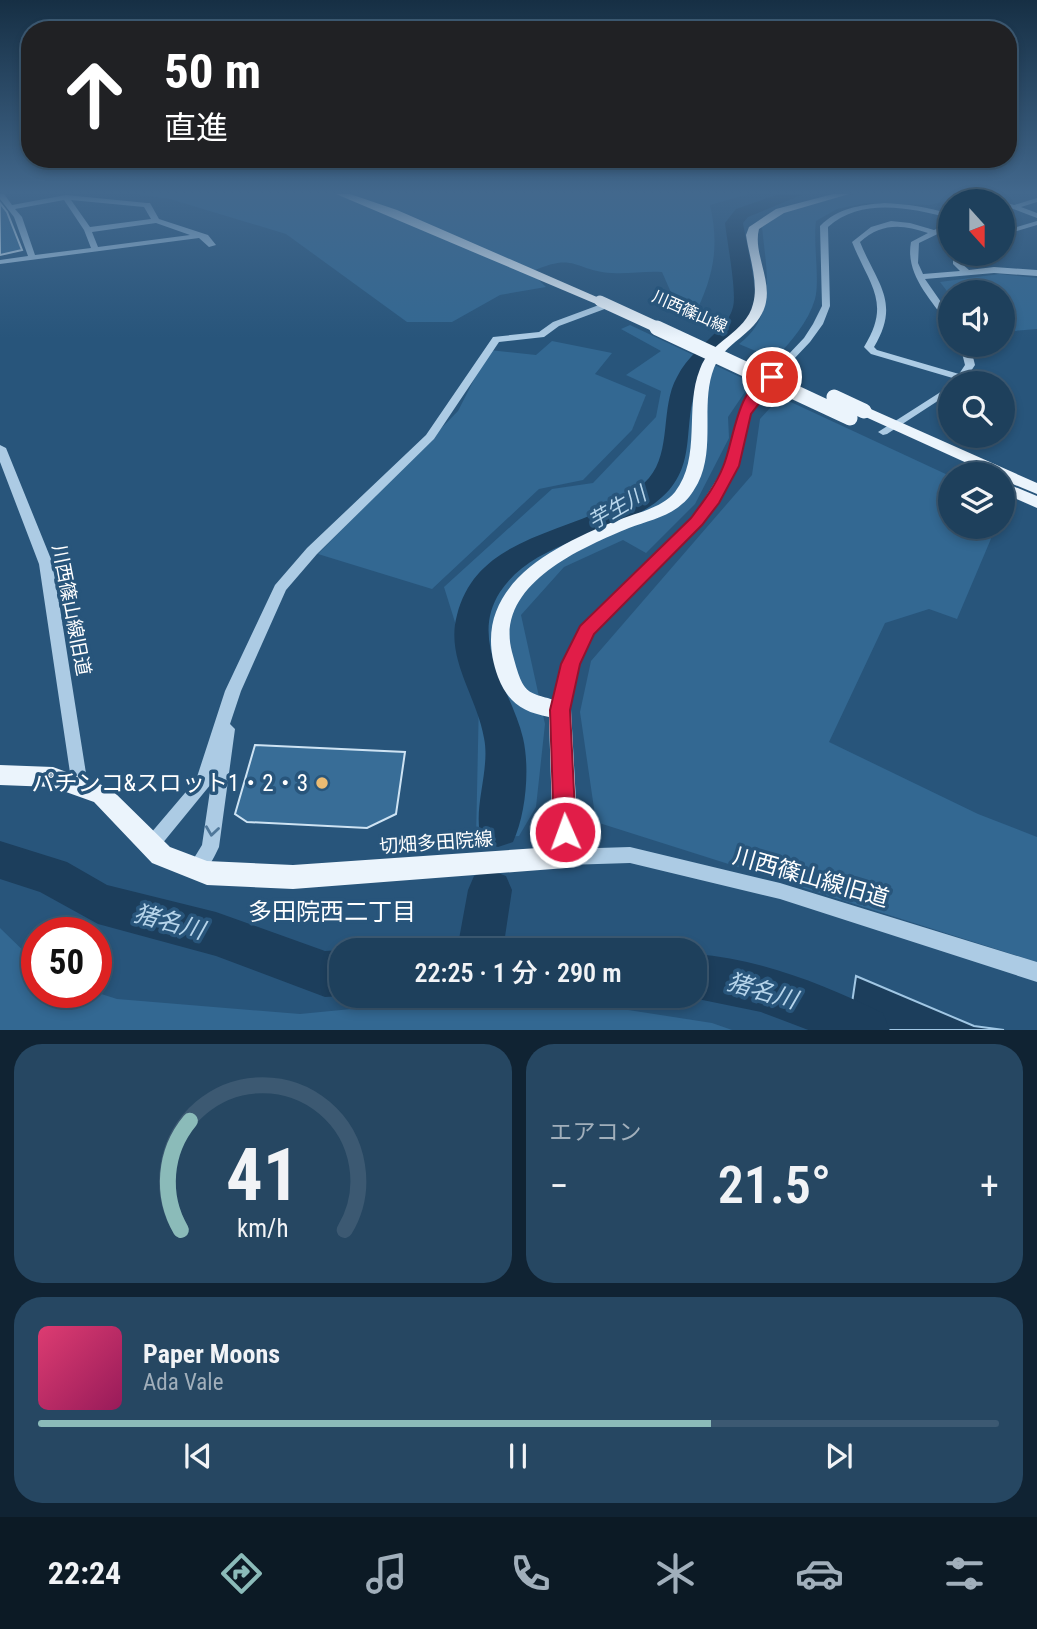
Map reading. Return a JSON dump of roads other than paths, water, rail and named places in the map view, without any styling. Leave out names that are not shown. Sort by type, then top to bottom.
[{"type":"main road","name":"川西篠山線","points":[[465,242],[607,301]]},
{"type":"main road","name":"川西篠山線","points":[[472,242],[889,428],[1037,489]]},
{"type":"main road","points":[[566,857],[560,710],[529,705],[515,693],[504,666],[500,629],[510,596],[537,567],[604,532],[659,511],[679,498],[699,461],[699,411],[707,369],[711,361],[743,334],[760,302],[753,242]]},
{"type":"main road","name":"川西篠山線","points":[[889,428],[953,462]]},
{"type":"main road","points":[[1015,493],[1037,503]]},
{"type":"main road","name":"切畑多田院線","points":[[0,775],[53,777],[102,795],[161,855],[207,873],[293,877],[566,857]]},
{"type":"street","points":[[26,242],[32,257]]},
{"type":"street","points":[[93,242],[95,248]]},
{"type":"street","points":[[0,262],[147,242]]},
{"type":"street","points":[[208,242],[212,245]]},
{"type":"street","points":[[560,710],[570,664],[587,631],[697,522],[731,466],[744,414],[755,395],[807,340],[818,324],[826,306],[823,242]]},
{"type":"street","points":[[856,242],[884,300],[885,316],[880,332],[869,347],[874,352],[938,374]]},
{"type":"street","points":[[915,242],[911,253],[921,277],[938,303]]},
{"type":"street","points":[[959,266],[966,272]]},
{"type":"street","points":[[921,277],[966,272],[1037,273]]},
{"type":"street","points":[[151,845],[204,783],[233,691],[280,588],[312,551],[430,437],[496,339],[541,335],[556,324],[607,301]]},
{"type":"street","points":[[889,428],[938,397]]},
{"type":"street","name":"川西篠山線旧道","points":[[0,448],[46,564],[80,786]]},
{"type":"street","points":[[197,868],[210,847],[233,691]]},
{"type":"street","name":"川西篠山線旧道","points":[[566,857],[630,855],[780,891],[1037,972]]},
{"type":"waterway","name":"芋生川","points":[[498,829],[506,761],[504,739],[475,660],[471,628],[474,612],[486,587],[504,568],[525,553],[624,510],[646,496],[659,483],[673,457],[685,384],[698,363],[734,326],[745,305],[737,242]]},
{"type":"waterway","name":"猪名川","points":[[0,860],[52,876],[98,903],[216,934],[329,974]]},
{"type":"waterway","name":"芋生川","points":[[482,938],[490,890]]},
{"type":"waterway","name":"猪名川","points":[[707,978],[761,988],[825,1011],[863,1030]]},
{"type":"place","name":"パチンコ&スロット1・2・3","points":[[322,783]]},
{"type":"district","name":"多田院西二丁目","points":[[332,912]]}]
